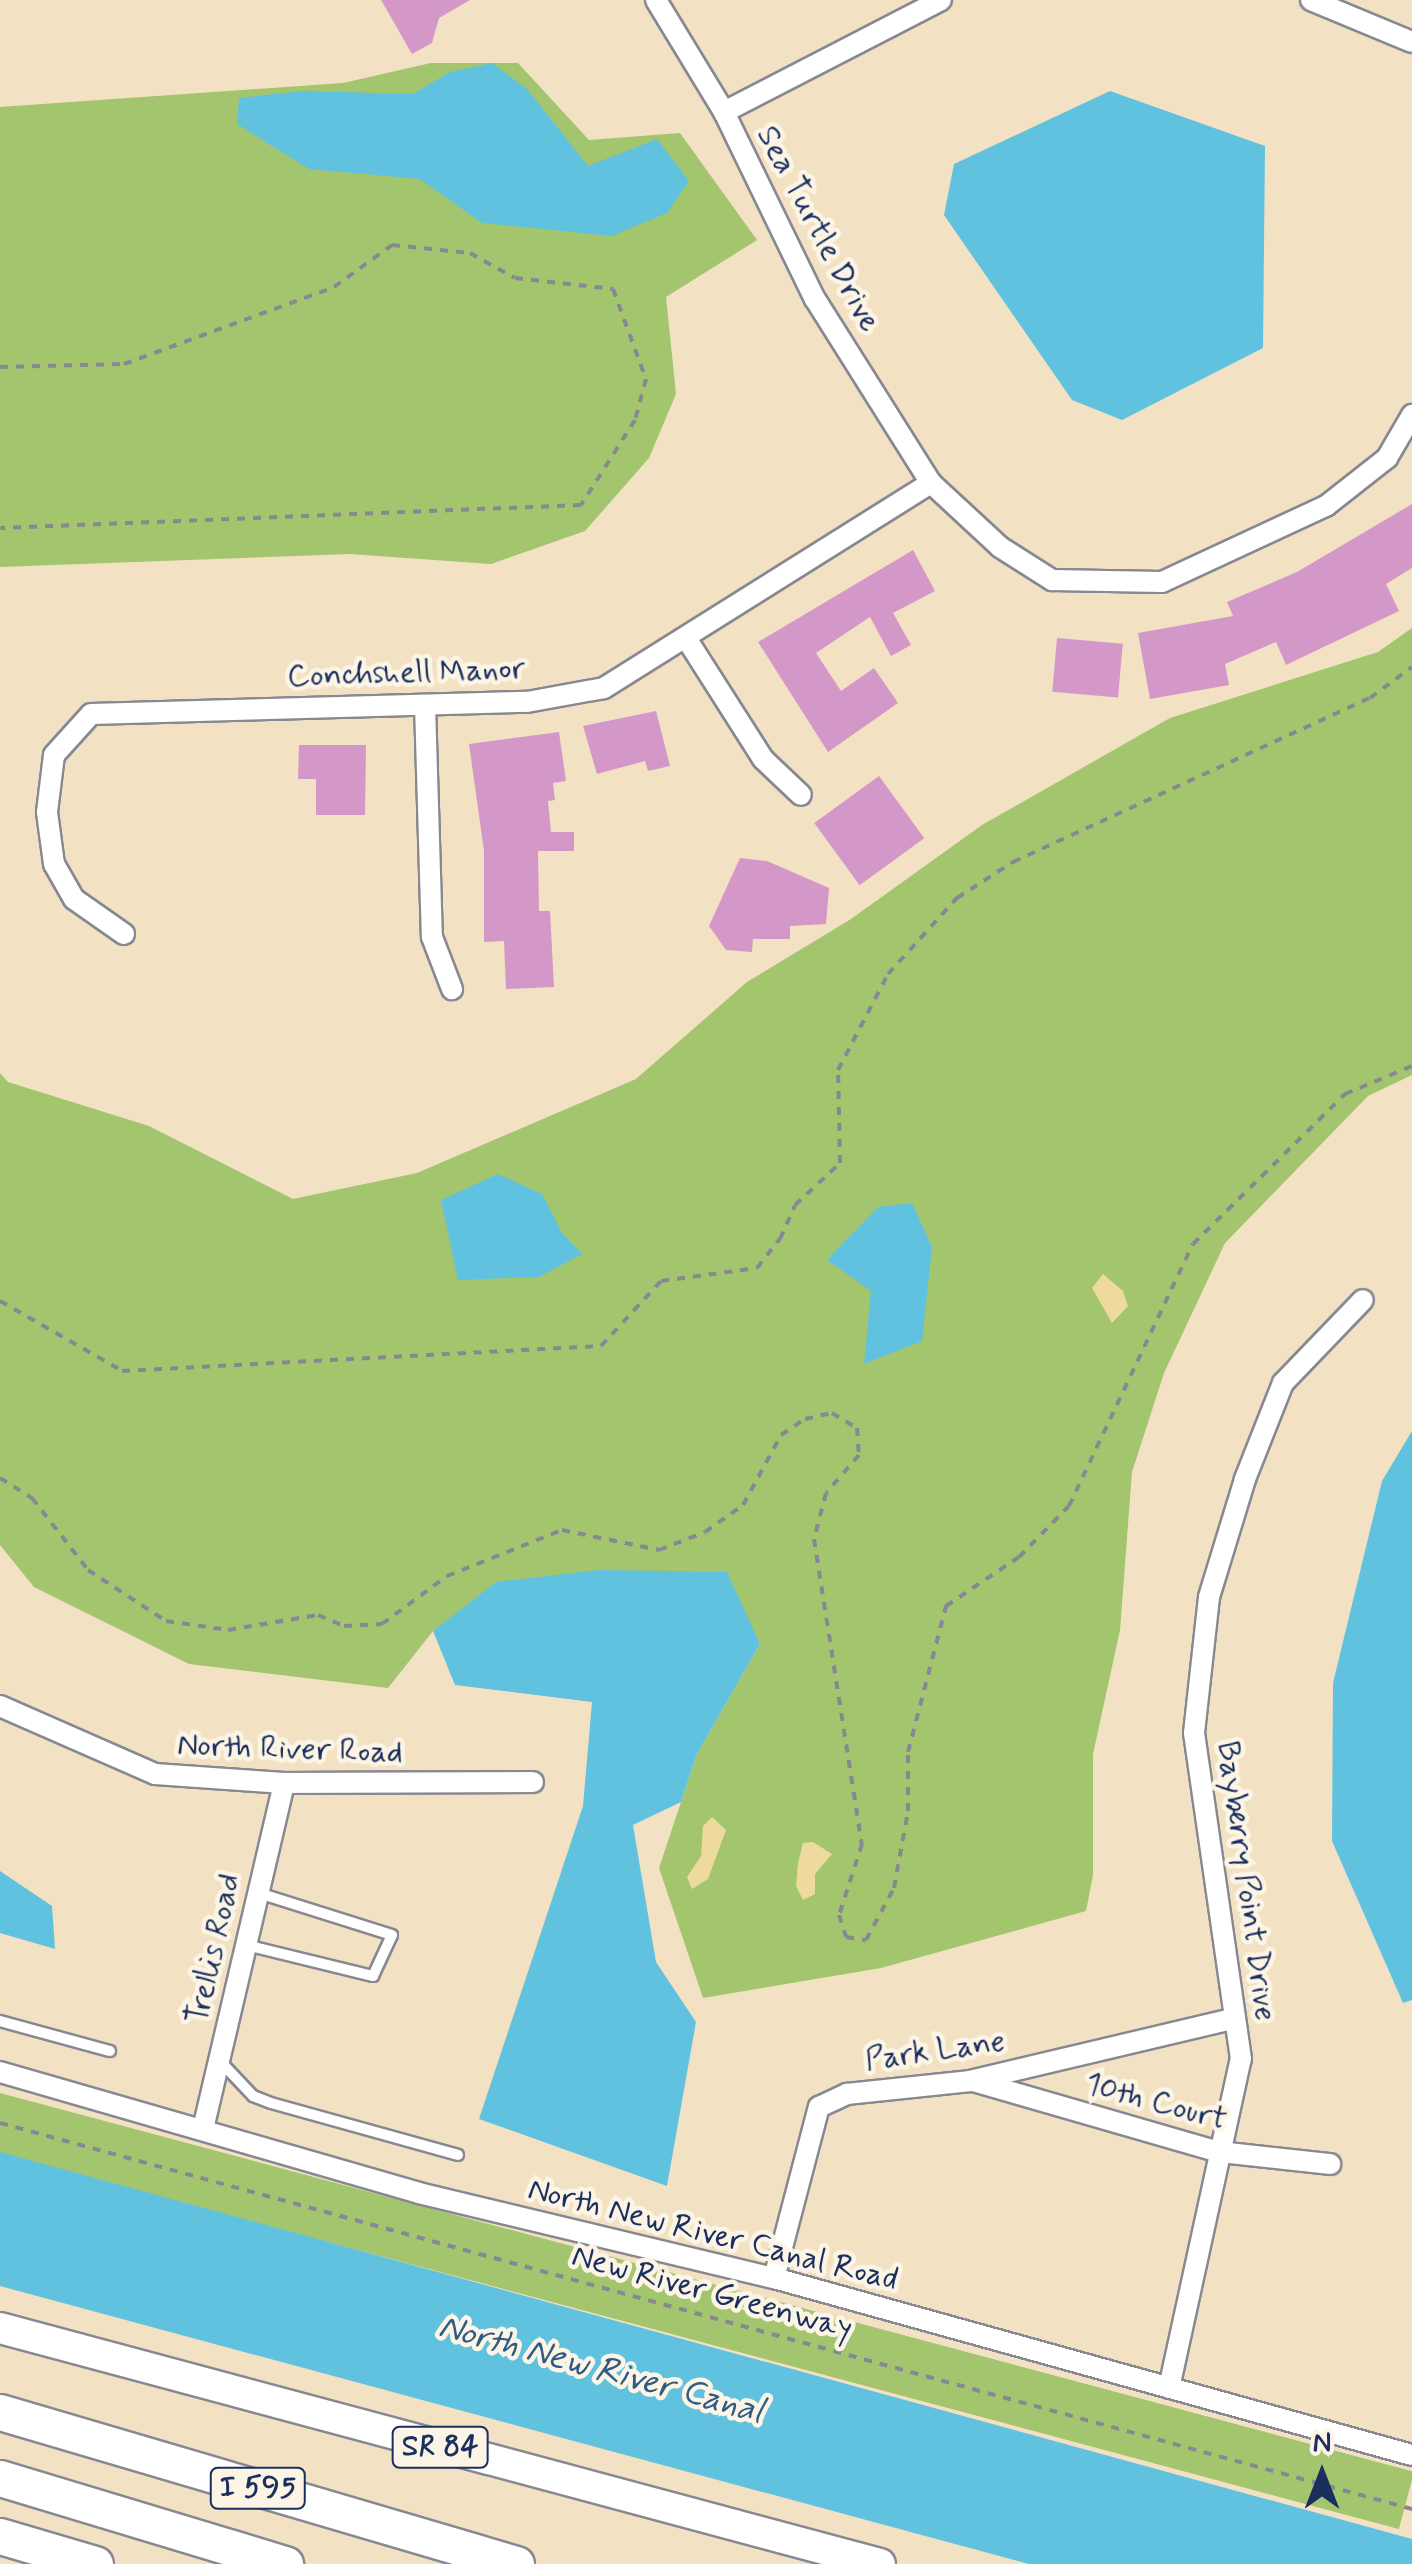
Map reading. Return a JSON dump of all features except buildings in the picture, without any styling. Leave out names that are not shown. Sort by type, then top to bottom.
[{"type":"highway","name":"I 595","points":[[0,2412],[516,2564]]},
{"type":"highway","points":[[0,2478],[285,2564]]},
{"type":"highway","points":[[0,2536],[95,2564]]},
{"type":"main road","name":"SR 84","points":[[0,2328],[880,2564]]},
{"type":"street","name":"Sea Turtle Drive","points":[[656,0],[724,112],[816,300],[931,483],[1000,547],[1052,580],[1162,582],[1326,506],[1387,458],[1412,415]]},
{"type":"street","points":[[724,112],[941,0]]},
{"type":"street","points":[[1310,0],[1412,42]]},
{"type":"street","name":"Conchshell Manor","points":[[124,934],[74,899],[54,864],[47,812],[54,755],[91,714],[527,702],[604,688],[931,483]]},
{"type":"street","points":[[686,638],[763,759],[802,796]]},
{"type":"street","points":[[425,705],[432,937],[452,989]]},
{"type":"street","name":"Bayberry Point Drive","points":[[1169,2388],[1241,2059],[1194,1733],[1210,1598],[1245,1479],[1283,1384],[1362,1300]]},
{"type":"street","name":"North River Road","points":[[0,1706],[155,1774],[284,1783],[533,1782]]},
{"type":"street","name":"Trellis Road","points":[[203,2129],[284,1783]]},
{"type":"street","name":"Park Lane","points":[[774,2278],[819,2107],[847,2094],[970,2080],[1233,2019]]},
{"type":"street","name":"North New River Canal Road","points":[[0,2072],[419,2193],[774,2278],[1412,2454]]},
{"type":"street","name":"10th Court","points":[[970,2080],[1220,2152],[1330,2164]]},
{"type":"lane","points":[[246,1945],[373,1976],[392,1934],[258,1892]]},
{"type":"lane","points":[[0,2021],[110,2051]]},
{"type":"lane","points":[[219,2060],[253,2096],[271,2104],[458,2155]]},
{"type":"path","points":[[0,368],[124,364],[334,287],[392,245],[470,252],[516,278],[614,289],[646,379],[635,420],[581,505],[0,528]]},
{"type":"path","points":[[0,1301],[122,1371],[601,1346],[661,1281],[757,1268],[780,1240],[795,1205],[840,1164],[838,1070],[888,974],[957,898],[1013,862],[1370,698],[1412,667]]},
{"type":"path","points":[[0,1478],[32,1498],[88,1570],[166,1621],[228,1630],[318,1616],[344,1626],[382,1624],[447,1576],[562,1530],[659,1550],[705,1532],[743,1505],[781,1435],[804,1419],[832,1413],[857,1428],[859,1455],[826,1493],[814,1540],[862,1844],[839,1915],[846,1937],[866,1940],[894,1888],[908,1811],[908,1752],[946,1606],[961,1590],[1008,1566],[1069,1506],[1192,1244],[1345,1094],[1412,1066]]},
{"type":"path","name":"New River Greenway","points":[[0,2123],[1412,2509]]},
{"type":"green space","points":[[431,63],[518,63],[589,140],[680,133],[757,240],[666,297],[676,394],[649,458],[585,531],[491,564],[350,554],[0,567],[0,107],[343,83]]},
{"type":"green space","points":[[1412,628],[1412,1075],[1368,1096],[1225,1243],[1164,1373],[1132,1472],[1120,1630],[1093,1754],[1093,1875],[1086,1911],[881,1968],[703,1998],[659,1868],[697,1754],[760,1644],[433,1631],[388,1688],[189,1664],[34,1587],[0,1545],[0,1073],[8,1082],[149,1126],[293,1199],[417,1173],[636,1079],[747,982],[851,919],[982,825],[1170,718],[1378,652]]},
{"type":"green space","points":[[0,2093],[1412,2471],[1399,2529],[0,2154]]},
{"type":"sand","points":[[1103,1274],[1123,1291],[1128,1306],[1112,1323],[1092,1288]]},
{"type":"sand","points":[[712,1817],[726,1830],[708,1879],[692,1889],[687,1877],[701,1856],[703,1826]]},
{"type":"sand","points":[[813,1842],[832,1854],[815,1874],[815,1894],[803,1900],[796,1886],[798,1863],[803,1843]]},
{"type":"water","points":[[492,63],[527,89],[588,166],[657,139],[689,181],[667,213],[612,236],[482,223],[420,179],[309,169],[237,124],[239,98],[303,91],[413,94],[450,72]]},
{"type":"water","points":[[1110,91],[1265,146],[1263,348],[1122,420],[1072,400],[944,215],[954,164]]},
{"type":"water","points":[[498,1174],[542,1194],[562,1233],[582,1254],[539,1277],[458,1280],[441,1200]]},
{"type":"water","points":[[912,1203],[932,1247],[922,1341],[864,1364],[871,1291],[827,1260],[878,1207]]},
{"type":"water","points":[[1412,1431],[1412,2000],[1403,2003],[1332,1841],[1333,1683],[1382,1481]]},
{"type":"water","points":[[599,1570],[727,1572],[760,1644],[697,1754],[681,1802],[633,1825],[656,1962],[696,2022],[667,2186],[479,2119],[583,1806],[592,1702],[455,1685],[433,1631],[496,1582]]},
{"type":"water","points":[[0,1871],[52,1906],[55,1949],[0,1933]]},
{"type":"water","name":"North New River Canal","points":[[0,2152],[1412,2539],[1412,2564],[1029,2564],[0,2286]]}]
